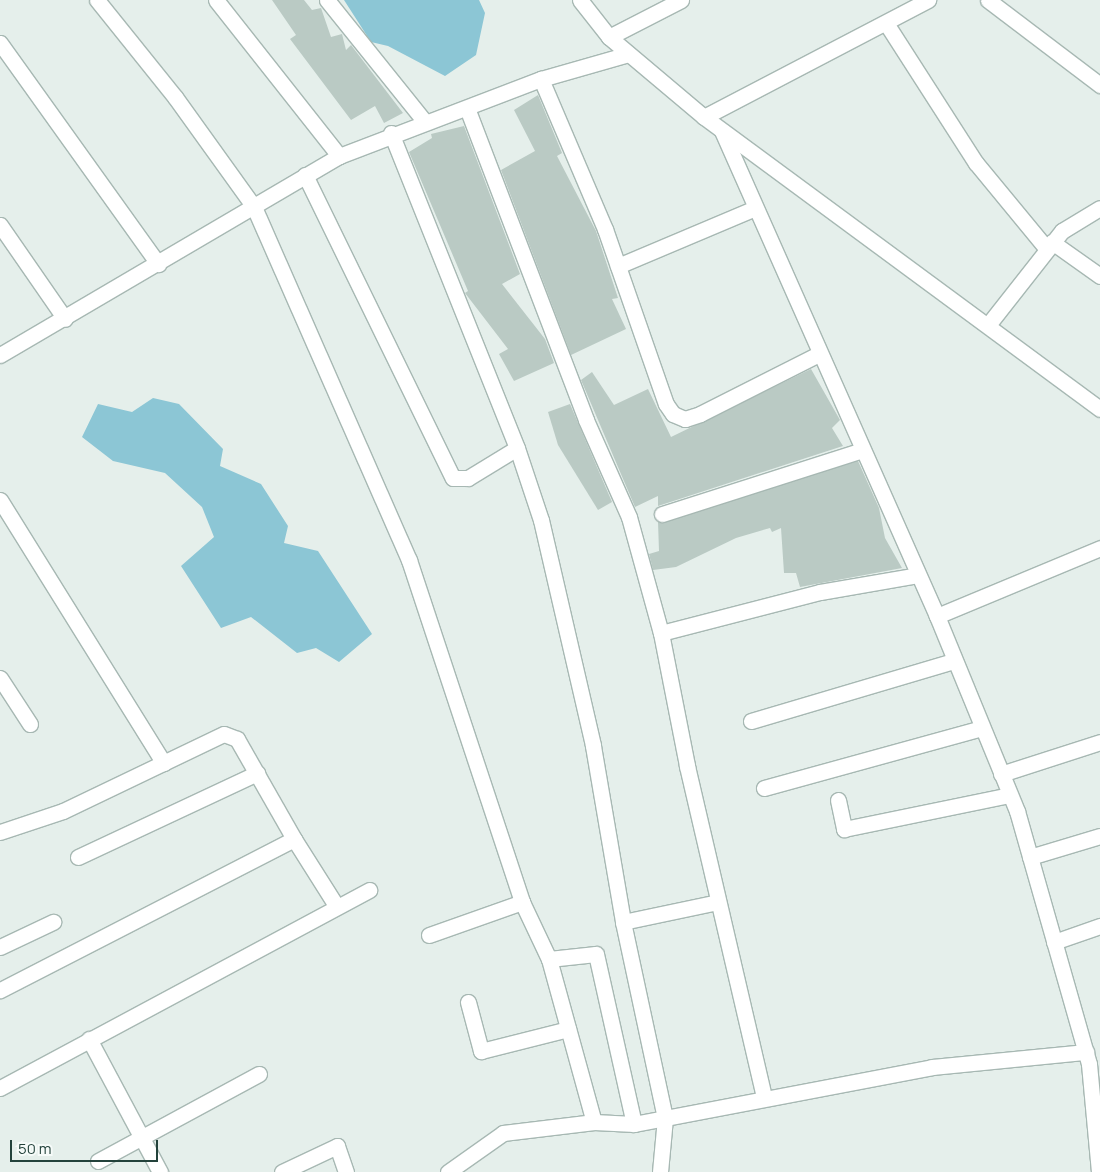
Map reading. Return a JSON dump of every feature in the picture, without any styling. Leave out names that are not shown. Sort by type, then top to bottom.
[{"type":"street","points":[[97,0],[175,97],[254,207],[410,560],[522,902],[549,959],[594,1122]]},
{"type":"street","points":[[216,0],[339,156]]},
{"type":"street","points":[[327,0],[425,122]]},
{"type":"street","points":[[580,0],[609,36],[628,54],[704,117],[1100,409]]},
{"type":"street","points":[[609,36],[682,0]]},
{"type":"street","points":[[704,117],[928,0]]},
{"type":"street","points":[[988,0],[1100,85]]},
{"type":"street","points":[[886,23],[976,163],[1049,245],[1100,276]]},
{"type":"street","points":[[0,43],[158,264]]},
{"type":"street","points":[[0,355],[65,319],[339,156],[391,133],[467,108],[542,79],[628,54]]},
{"type":"street","points":[[542,79],[618,266],[666,404],[673,414],[685,419],[700,414],[819,354]]},
{"type":"street","points":[[467,108],[586,420],[629,517],[661,633],[718,902],[764,1096]]},
{"type":"street","points":[[722,131],[754,210],[937,616],[1010,795],[1054,942],[1092,1059],[1099,1172]]},
{"type":"street","points":[[391,133],[517,448],[541,520],[593,746],[623,922],[665,1118],[660,1172]]},
{"type":"street","points":[[305,175],[453,478],[468,478],[517,448]]},
{"type":"street","points":[[988,325],[1049,245],[1078,218],[1100,208]]},
{"type":"street","points":[[618,266],[754,210]]},
{"type":"street","points":[[0,225],[65,319]]},
{"type":"street","points":[[662,514],[862,450]]},
{"type":"street","points":[[0,500],[164,763]]},
{"type":"street","points":[[937,616],[1100,548]]},
{"type":"street","points":[[661,633],[820,592],[918,575]]},
{"type":"street","points":[[751,721],[954,661]]},
{"type":"street","points":[[0,678],[30,724]]},
{"type":"street","points":[[764,788],[982,728]]},
{"type":"street","points":[[0,832],[63,811],[218,735],[231,734],[257,773],[294,839],[336,907]]},
{"type":"street","points":[[1001,774],[1100,742]]},
{"type":"street","points":[[78,857],[257,773]]},
{"type":"street","points":[[838,800],[844,829],[1010,795]]},
{"type":"street","points":[[1030,857],[1100,836]]},
{"type":"street","points":[[0,990],[294,839]]},
{"type":"street","points":[[0,1088],[369,890]]},
{"type":"street","points":[[429,935],[522,902]]},
{"type":"street","points":[[623,922],[718,902]]},
{"type":"street","points":[[0,947],[53,922]]},
{"type":"street","points":[[1054,942],[1100,926]]},
{"type":"street","points":[[549,959],[596,954],[634,1124]]},
{"type":"street","points":[[468,1002],[480,1051],[568,1029]]},
{"type":"street","points":[[89,1039],[160,1172]]},
{"type":"street","points":[[448,1172],[503,1133],[594,1122],[634,1124],[764,1096],[932,1067],[1092,1059]]},
{"type":"street","points":[[98,1161],[258,1074]]},
{"type":"street","points":[[282,1172],[337,1146],[346,1172]]},
{"type":"water","points":[[344,0],[479,0],[485,13],[476,55],[445,76],[388,46],[371,42]]},
{"type":"water","points":[[153,398],[179,404],[223,449],[220,466],[261,484],[288,526],[284,543],[318,551],[372,634],[339,662],[316,648],[297,653],[251,617],[221,628],[181,566],[214,537],[202,507],[165,473],[113,461],[82,437],[98,404],[132,412]]},
{"type":"building","points":[[272,0],[304,0],[312,10],[321,8],[331,37],[342,34],[346,50],[351,45],[403,113],[384,123],[375,106],[351,120],[290,39],[296,35]]},
{"type":"building","points":[[538,95],[562,153],[557,156],[596,231],[618,298],[612,299],[626,329],[571,355],[501,170],[535,151],[514,110]]},
{"type":"building","points":[[464,126],[520,274],[502,284],[545,339],[554,363],[514,381],[499,354],[508,349],[465,293],[468,291],[409,152],[432,138],[431,134]]},
{"type":"building","points":[[811,369],[840,420],[832,428],[843,446],[658,506],[658,496],[635,507],[581,380],[592,372],[614,405],[648,389],[671,437]]},
{"type":"building","points":[[570,404],[612,502],[598,510],[558,445],[548,412]]},
{"type":"building","points":[[858,461],[879,508],[885,538],[902,568],[800,587],[796,573],[784,573],[781,528],[772,532],[770,528],[736,538],[676,567],[653,570],[649,554],[659,551],[658,522]]}]
